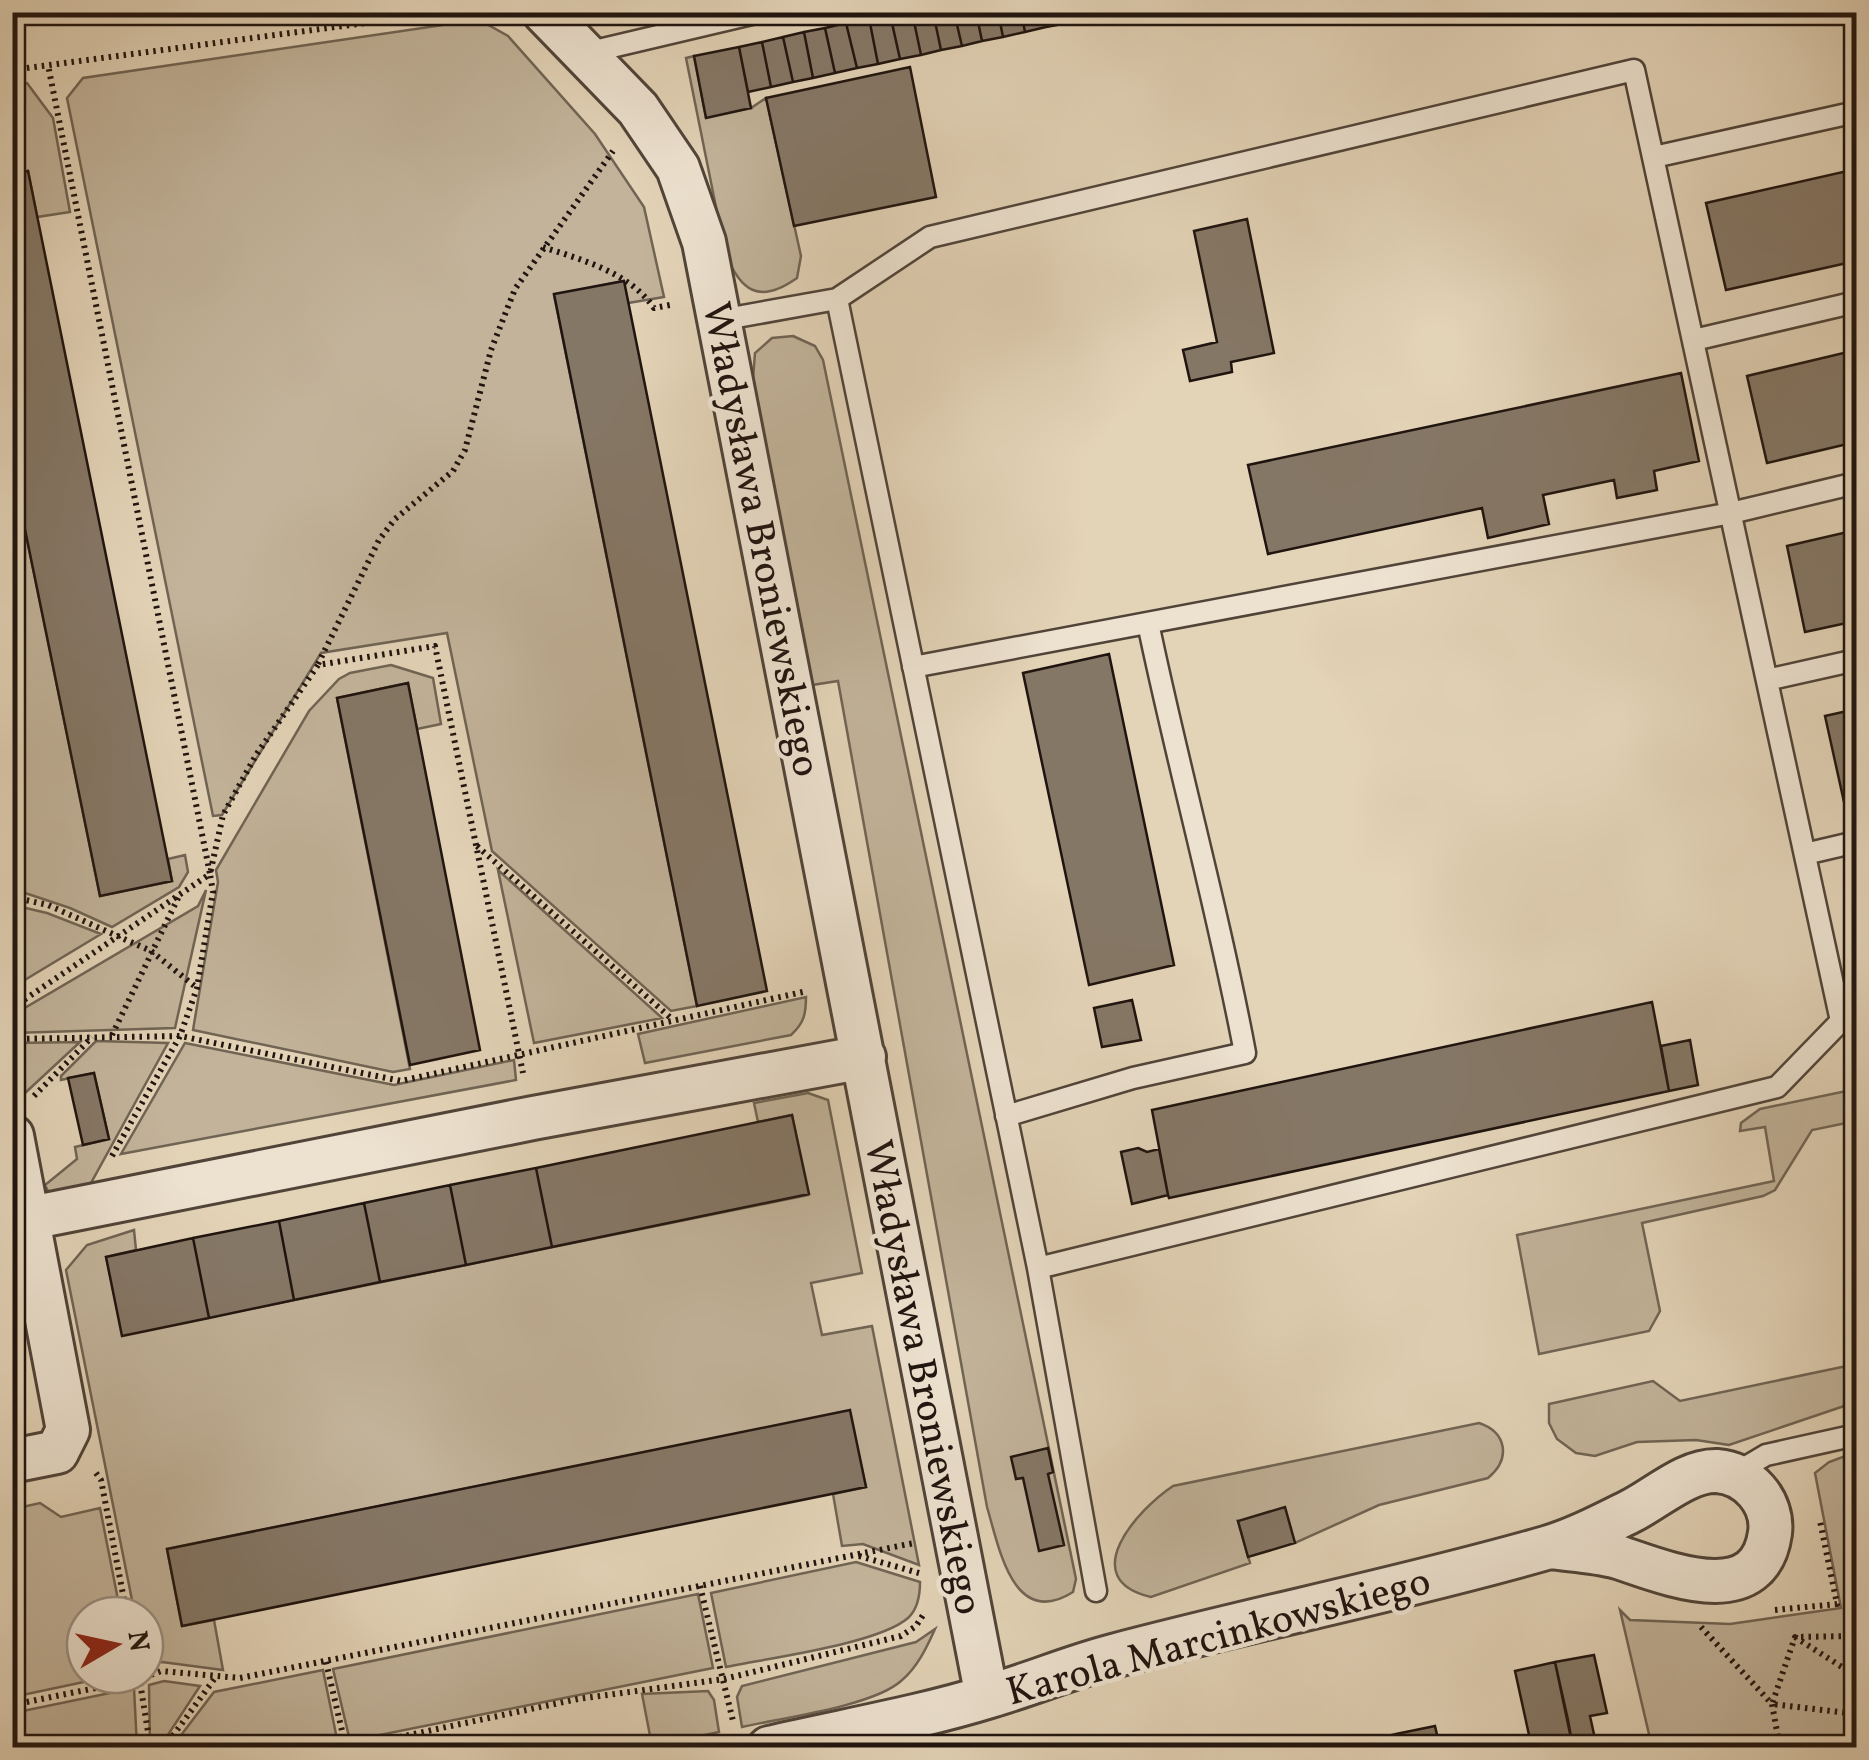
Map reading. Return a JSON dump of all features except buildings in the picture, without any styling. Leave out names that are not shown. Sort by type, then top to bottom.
[{"type":"street","name":"Władysława Broniewskiego","points":[[544,12],[638,108],[678,168],[704,242],[864,1057],[940,1538],[987,1697]]},
{"type":"street","points":[[30,1218],[864,1057]]},
{"type":"street","points":[[12,1461],[57,1452],[68,1430],[30,1218],[19,1120]]},
{"type":"street","points":[[1716,1471],[1734,1474],[1749,1483],[1768,1512],[1770,1529],[1758,1562],[1746,1574],[1730,1580],[1661,1574],[1614,1556],[1550,1547],[1630,1512],[1698,1474],[1716,1471]]},
{"type":"street","name":"Karola Marcinkowskiego","points":[[752,1739],[987,1697],[1108,1657],[1550,1547]]},
{"type":"lane","points":[[586,54],[760,12]]},
{"type":"lane","points":[[720,320],[837,299],[930,237],[1634,70],[1805,854],[1849,1019],[1776,1087],[1038,1268]]},
{"type":"lane","points":[[1654,156],[1856,112]]},
{"type":"lane","points":[[837,299],[1038,1268],[1096,1592]]},
{"type":"lane","points":[[1694,340],[1856,302]]},
{"type":"lane","points":[[913,668],[1731,513],[1856,483]]},
{"type":"lane","points":[[1006,1116],[1133,1078],[1245,1053],[1148,623]]},
{"type":"lane","points":[[1767,680],[1856,660]]},
{"type":"lane","points":[[1805,854],[1856,842]]},
{"type":"lane","points":[[1734,1474],[1766,1456],[1856,1434]]},
{"type":"path","points":[[12,70],[448,12]]},
{"type":"path","points":[[48,64],[212,892],[198,988],[180,1036],[84,1206]]},
{"type":"path","points":[[12,1008],[210,874],[223,815],[256,755],[318,665],[379,540],[394,519],[453,471],[465,450],[492,350],[515,289],[621,140]]},
{"type":"path","points":[[543,247],[621,277],[643,292],[654,308],[670,305]]},
{"type":"path","points":[[318,665],[435,646],[533,1118]]},
{"type":"path","points":[[476,846],[674,1021]]},
{"type":"path","points":[[112,1035],[179,895]]},
{"type":"path","points":[[12,896],[48,906],[150,951],[198,988]]},
{"type":"path","points":[[12,1039],[180,1036],[401,1081],[849,982]]},
{"type":"path","points":[[19,1120],[93,1036]]},
{"type":"path","points":[[68,1430],[101,1480],[123,1595]]},
{"type":"path","points":[[165,1672],[240,1678],[326,1662],[700,1586],[854,1555],[940,1538],[930,1576],[854,1555]]},
{"type":"path","points":[[700,1586],[724,1679],[752,1739]]},
{"type":"path","points":[[326,1662],[347,1748],[578,1699],[724,1679],[901,1636],[916,1626],[928,1608]]},
{"type":"path","points":[[1689,1614],[1772,1704],[1856,1714]]},
{"type":"path","points":[[1795,1637],[1856,1636]]},
{"type":"path","points":[[1780,1748],[1772,1704],[1795,1637]]},
{"type":"path","points":[[1795,1637],[1856,1676]]},
{"type":"path","points":[[164,1748],[215,1678]]},
{"type":"path","points":[[12,1705],[65,1693]]},
{"type":"path","points":[[142,1695],[147,1748]]},
{"type":"shaded area","points":[[483,22],[508,36],[595,134],[644,207],[664,297],[628,303],[623,281],[554,295],[697,1006],[671,1011],[492,851],[447,633],[321,653],[222,815],[213,816],[67,98],[83,78]]},
{"type":"shaded area","points":[[694,56],[706,117],[751,108],[766,98],[801,256],[797,278],[772,291],[752,290],[744,284],[725,252],[686,58]]},
{"type":"shaded area","points":[[27,83],[53,118],[70,212],[37,217],[28,171],[13,174],[13,84]]},
{"type":"shaded area","points":[[793,336],[815,346],[823,360],[1076,1579],[1073,1592],[1053,1601],[1036,1600],[1012,1579],[987,1507],[838,681],[812,685],[753,379],[755,353],[772,338]]},
{"type":"shaded area","points":[[12,466],[100,896],[172,881],[168,859],[185,855],[188,872],[179,887],[112,927],[13,889]]},
{"type":"shaded area","points":[[391,665],[433,678],[441,724],[417,729],[408,683],[337,698],[410,1069],[393,1072],[193,1030],[218,882],[216,870],[309,711],[339,679]]},
{"type":"shaded area","points":[[498,870],[662,1018],[534,1043]]},
{"type":"shaded area","points":[[206,890],[175,1028],[13,1033],[18,1012],[198,906]]},
{"type":"shaded area","points":[[13,905],[47,913],[101,934],[23,981],[13,981]]},
{"type":"shaded area","points":[[806,997],[803,1018],[791,1035],[645,1063],[638,1034]]},
{"type":"shaded area","points":[[96,1041],[168,1043],[86,1192],[49,1193],[45,1185],[77,1159],[75,1147],[109,1139],[94,1073],[61,1080]]},
{"type":"shaded area","points":[[80,1042],[24,1094],[14,1043]]},
{"type":"shaded area","points":[[185,1043],[394,1085],[514,1060],[516,1080],[121,1154]]},
{"type":"shaded area","points":[[1856,1089],[1856,1121],[1812,1130],[1775,1190],[1642,1223],[1660,1311],[1649,1331],[1539,1354],[1517,1235],[1774,1181],[1765,1127],[1740,1131],[1741,1123],[1760,1109]]},
{"type":"shaded area","points":[[808,1093],[828,1100],[862,1273],[811,1283],[822,1335],[872,1326],[919,1565],[863,1544],[842,1546],[833,1494],[866,1487],[849,1411],[167,1549],[182,1626],[214,1620],[223,1670],[165,1662],[165,1595],[131,1595],[66,1270],[87,1245],[134,1230],[136,1250],[106,1257],[123,1335],[808,1195],[792,1115],[758,1122],[754,1103]]},
{"type":"shaded area","points":[[1856,1364],[1856,1402],[1729,1445],[1696,1440],[1637,1442],[1595,1456],[1576,1453],[1557,1439],[1549,1423],[1549,1404],[1653,1381],[1680,1401]]},
{"type":"shaded area","points":[[1479,1423],[1495,1433],[1503,1447],[1500,1463],[1488,1478],[1379,1505],[1295,1543],[1238,1521],[1250,1563],[1151,1597],[1129,1588],[1117,1575],[1115,1560],[1130,1527],[1173,1486]]},
{"type":"shaded area","points":[[1856,1452],[1856,1747],[1652,1747],[1620,1610],[1630,1620],[1730,1624],[1841,1608],[1815,1473],[1829,1462]]},
{"type":"shaded area","points":[[40,1503],[61,1517],[100,1508],[117,1595],[65,1595],[65,1686],[13,1697],[13,1509]]},
{"type":"shaded area","points":[[856,1562],[920,1582],[918,1602],[908,1618],[849,1643],[726,1667],[711,1593]]},
{"type":"shaded area","points":[[698,1594],[713,1668],[350,1741],[333,1669]]},
{"type":"shaded area","points":[[935,1629],[912,1670],[888,1690],[849,1704],[742,1727],[737,1697],[742,1686],[916,1642]]},
{"type":"shaded area","points":[[323,1670],[338,1744],[324,1748],[172,1747],[214,1692]]},
{"type":"shaded area","points":[[165,1681],[200,1686],[160,1747],[150,1747],[149,1695],[165,1695]]},
{"type":"shaded area","points":[[708,1691],[714,1700],[719,1732],[652,1746],[642,1694]]},
{"type":"shaded area","points":[[100,1695],[134,1695],[137,1747],[13,1747],[13,1713]]}]
